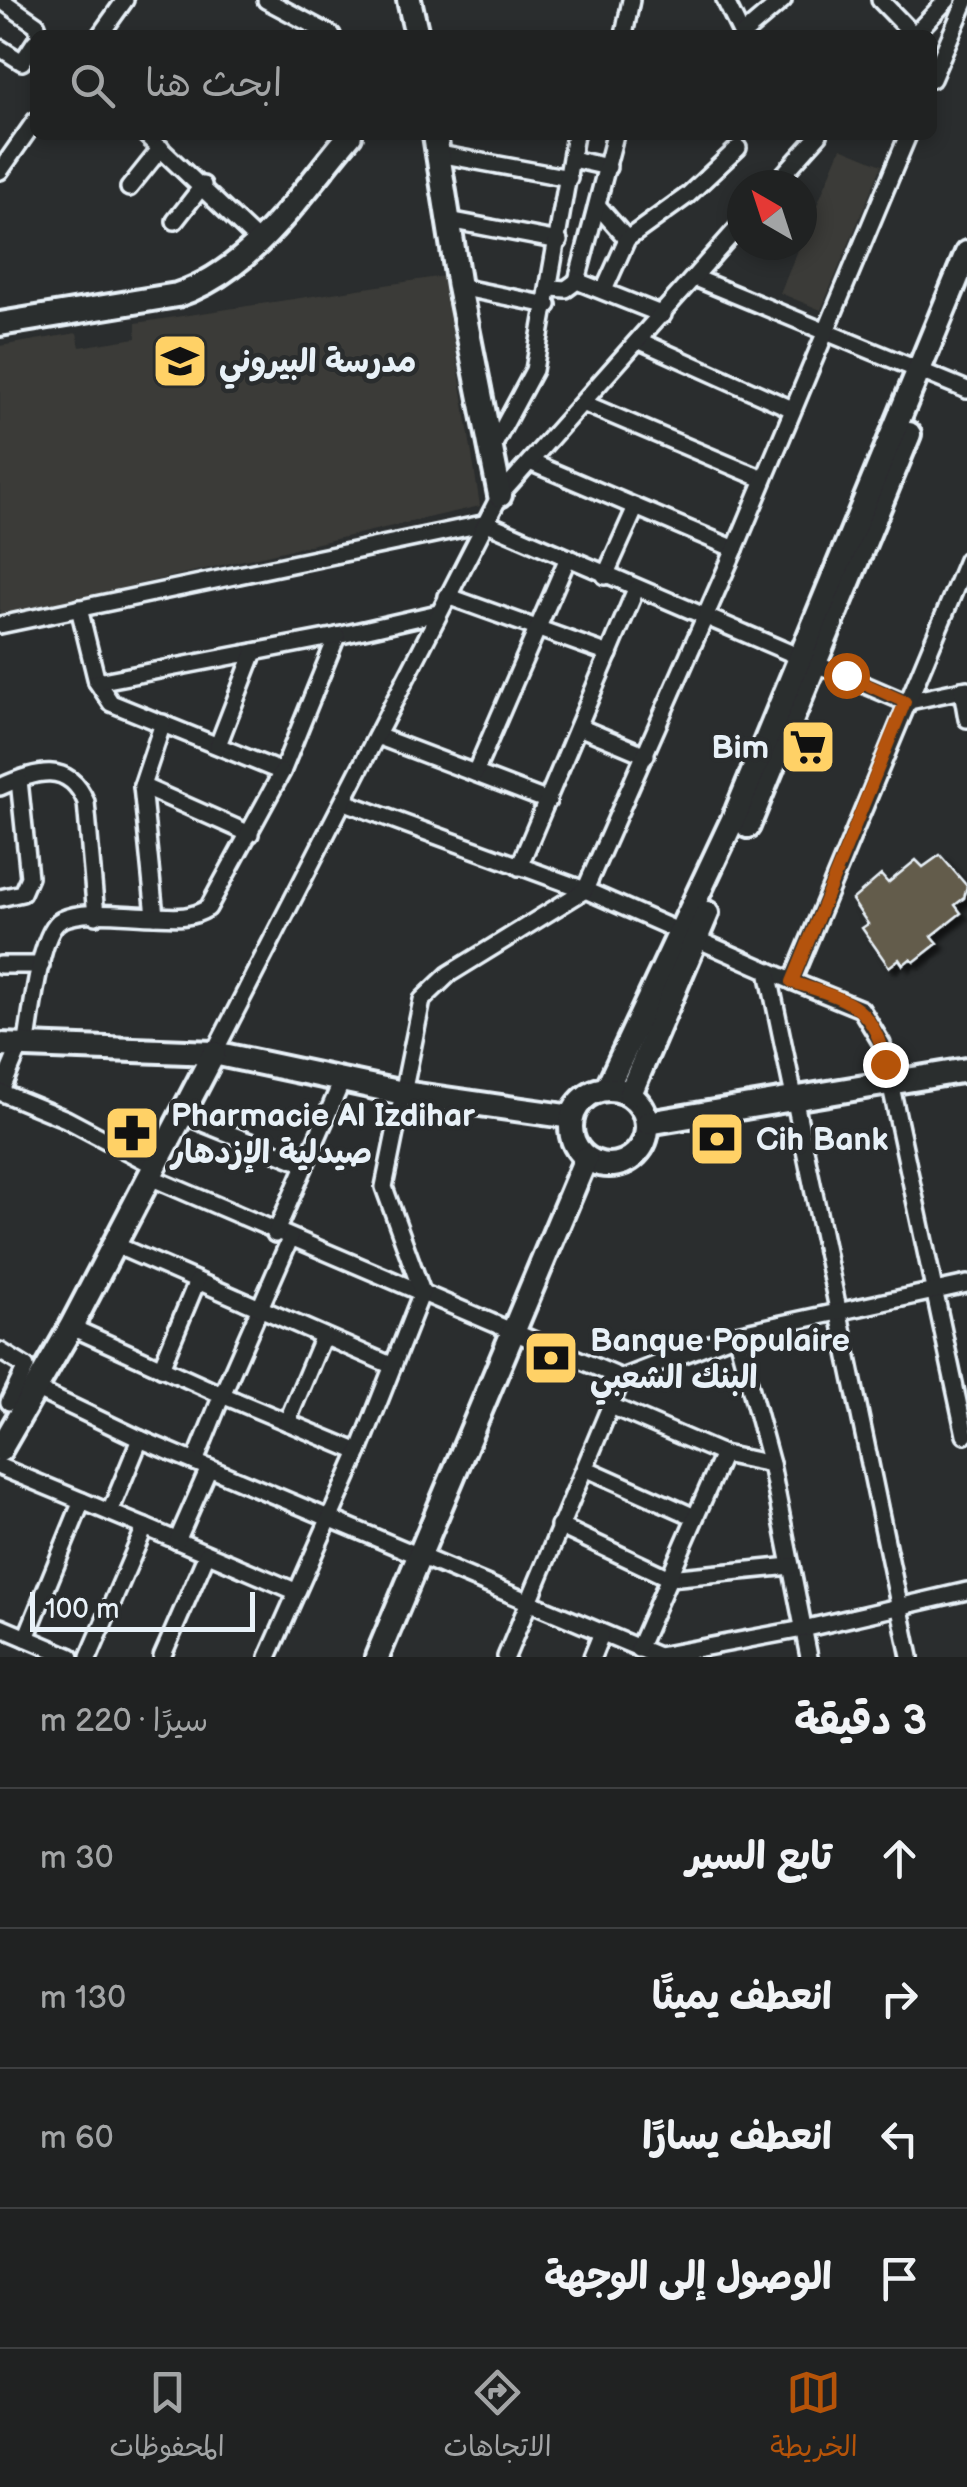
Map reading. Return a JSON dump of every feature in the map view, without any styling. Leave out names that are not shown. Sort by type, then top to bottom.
[{"type":"street","points":[[1,0],[37,25],[38,30]]},
{"type":"street","points":[[266,0],[323,30]]},
{"type":"street","points":[[409,0],[416,30]]},
{"type":"street","points":[[625,30],[631,0]]},
{"type":"street","points":[[725,0],[740,30]]},
{"type":"street","points":[[748,30],[783,0]]},
{"type":"street","points":[[880,0],[909,30]]},
{"type":"street","points":[[919,30],[947,0]]},
{"type":"street","points":[[937,68],[966,0]]},
{"type":"street","points":[[104,30],[120,2]]},
{"type":"street","points":[[0,48],[29,67]]},
{"type":"street","points":[[0,171],[30,128]]},
{"type":"street","points":[[152,140],[260,243]]},
{"type":"street","points":[[0,324],[177,296],[203,286],[260,243],[346,140]]},
{"type":"street","points":[[490,452],[534,370],[574,140]]},
{"type":"street","points":[[551,288],[566,289],[577,280],[614,140]]},
{"type":"street","points":[[786,170],[812,140]]},
{"type":"street","points":[[268,1657],[294,1591],[360,1452],[422,1292],[384,1186],[418,1011],[426,993],[449,974],[585,890],[706,617],[790,408],[906,140]]},
{"type":"street","points":[[500,495],[459,287],[437,144],[568,185],[599,201],[627,239]]},
{"type":"street","points":[[129,188],[161,148]]},
{"type":"street","points":[[604,288],[627,239],[688,196],[738,148]]},
{"type":"street","points":[[572,159],[608,167]]},
{"type":"street","points":[[175,221],[203,186]]},
{"type":"street","points":[[449,220],[559,241]]},
{"type":"street","points":[[17,1400],[71,1327],[500,495],[727,241]]},
{"type":"street","points":[[619,1091],[689,934],[752,817],[808,658],[926,372],[967,253]]},
{"type":"street","points":[[695,278],[967,390]]},
{"type":"street","points":[[577,280],[663,315]]},
{"type":"street","points":[[459,287],[548,305]]},
{"type":"street","points":[[926,372],[967,293]]},
{"type":"street","points":[[640,341],[790,408]]},
{"type":"street","points":[[583,403],[763,479]]},
{"type":"street","points":[[530,462],[735,549]]},
{"type":"street","points":[[605,576],[636,507]]},
{"type":"street","points":[[0,625],[487,524],[905,702],[964,689],[967,719]]},
{"type":"street","points":[[475,773],[567,560]]},
{"type":"street","points":[[792,982],[905,702],[959,598],[967,560]]},
{"type":"street","points":[[519,868],[636,589]]},
{"type":"street","points":[[447,596],[608,654]]},
{"type":"street","points":[[79,608],[97,682],[119,709],[282,772]]},
{"type":"street","points":[[97,682],[438,613]]},
{"type":"street","points":[[338,636],[282,772],[208,908],[187,917],[96,916],[64,918],[55,923],[0,1091],[283,1236],[622,1378],[736,1334],[967,1284]]},
{"type":"street","points":[[218,746],[254,652]]},
{"type":"street","points":[[155,916],[142,786],[163,723]]},
{"type":"street","points":[[578,727],[646,755]]},
{"type":"street","points":[[377,736],[548,801]]},
{"type":"street","points":[[0,787],[55,772],[66,773],[80,787],[86,802],[96,916]]},
{"type":"street","points":[[0,898],[22,894],[28,877],[19,780]]},
{"type":"street","points":[[142,786],[250,834]]},
{"type":"street","points":[[345,802],[585,890],[792,982],[850,1002],[868,1016],[882,1044],[966,1437]]},
{"type":"street","points":[[0,964],[41,966]]},
{"type":"street","points":[[768,971],[910,1657]]},
{"type":"street","points":[[15,1046],[214,1053],[403,1093],[572,1117]]},
{"type":"street","points":[[648,1123],[967,1070]]},
{"type":"street","points":[[177,1541],[222,1395],[261,1308],[305,1164],[342,1081]]},
{"type":"street","points":[[619,1091],[585,1097],[572,1117],[573,1140],[592,1161],[610,1166],[633,1157],[642,1148],[648,1123]]},
{"type":"street","points":[[619,1091],[648,1123]]},
{"type":"street","points":[[183,1115],[305,1164]]},
{"type":"street","points":[[391,1657],[428,1556],[592,1161]]},
{"type":"street","points":[[114,1245],[393,1366]]},
{"type":"street","points":[[161,1368],[197,1281]]},
{"type":"street","points":[[71,1327],[360,1452]]},
{"type":"street","points":[[736,1334],[771,1464],[809,1657]]},
{"type":"street","points":[[287,1422],[323,1336]]},
{"type":"street","points":[[0,1351],[26,1367],[0,1452],[82,1500],[294,1591]]},
{"type":"street","points":[[506,1657],[622,1378]]},
{"type":"street","points":[[17,1400],[140,1440],[428,1556],[600,1635],[658,1656],[730,1651],[803,1629],[967,1591]]},
{"type":"street","points":[[611,1406],[722,1454],[771,1464]]},
{"type":"street","points":[[110,1512],[140,1440]]},
{"type":"street","points":[[638,1649],[722,1454]]},
{"type":"street","points":[[585,1468],[696,1517]]},
{"type":"street","points":[[26,1638],[82,1500]]},
{"type":"street","points":[[559,1526],[669,1578],[791,1566]]},
{"type":"street","points":[[89,1657],[145,1527]]},
{"type":"street","points":[[162,1657],[206,1554]]},
{"type":"street","points":[[377,1657],[428,1556]]},
{"type":"street","points":[[0,1627],[71,1657]]},
{"type":"street","points":[[592,1657],[600,1635]]},
{"type":"shaded area","points":[[841,148],[882,165],[821,310],[780,293],[794,260],[817,260],[817,205]]},
{"type":"shaded area","points":[[444,276],[480,506],[0,616],[0,346],[77,333],[80,347],[136,338],[136,323]]},
{"type":"building","points":[[940,855],[967,886],[964,898],[955,905],[961,913],[932,936],[938,943],[914,962],[910,959],[903,965],[899,959],[889,967],[862,928],[868,924],[852,900],[881,875],[888,883],[916,860],[923,867]]},
{"type":"place","name":"مدرسة البيروني","points":[[180,361]]},
{"type":"place","name":"Bim","points":[[808,747]]},
{"type":"place","name":"Pharmacie Al Izdihar صيدلية الإزدهار","points":[[132,1133]]},
{"type":"place","name":"Cih Bank","points":[[717,1139]]},
{"type":"place","name":"Banque Populaire البنك الشعبي","points":[[551,1358]]},
{"type":"route","points":[[846,675],[905,702],[792,982],[850,1002],[868,1016],[882,1044],[885,1064]]}]
